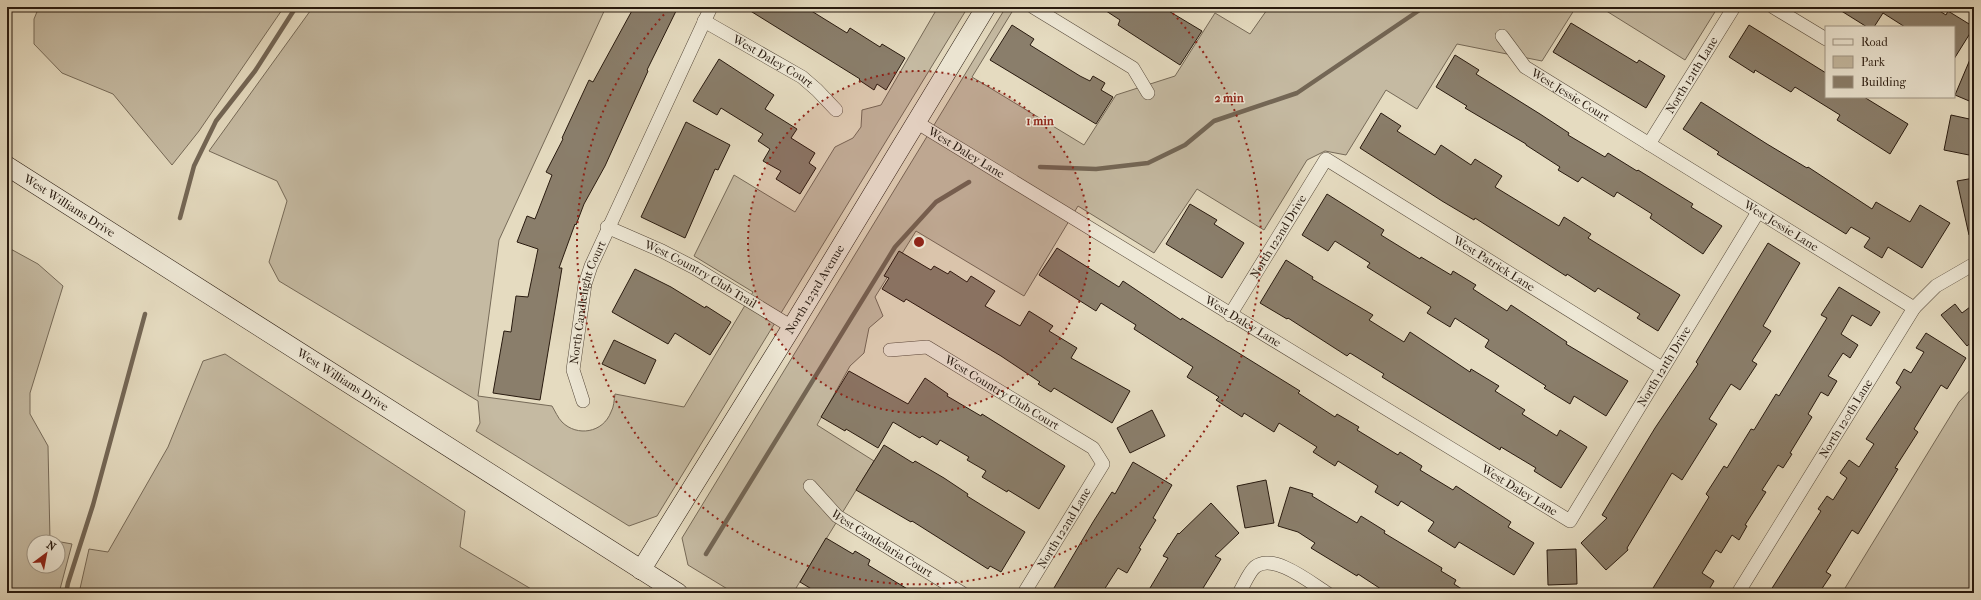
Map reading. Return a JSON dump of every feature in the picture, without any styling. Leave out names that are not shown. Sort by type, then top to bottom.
[{"type":"main road","name":"North 123rd Avenue","points":[[640,570],[792,328],[986,7]]},
{"type":"main road","name":"West Williams Drive","points":[[7,166],[678,593]]},
{"type":"street","points":[[607,227],[711,7]]},
{"type":"street","points":[[1034,7],[1133,68],[1148,93]]},
{"type":"street","name":"North 121th Lane","points":[[1649,144],[1734,7]]},
{"type":"street","points":[[1773,7],[1825,38]]},
{"type":"street","name":"West Daley Court","points":[[704,22],[802,77],[836,110]]},
{"type":"street","name":"West Jessie Court","points":[[1502,36],[1524,66],[1649,144]]},
{"type":"street","name":"West Daley Lane","points":[[916,122],[1230,315],[1570,521]]},
{"type":"street","name":"West Jessie Lane","points":[[1649,144],[1914,308]]},
{"type":"street","name":"North 122nd Drive","points":[[1230,315],[1326,159]]},
{"type":"street","name":"West Patrick Lane","points":[[1326,159],[1662,368]]},
{"type":"street","name":"North 121th Drive","points":[[1570,521],[1758,212]]},
{"type":"street","name":"West Country Club Trail","points":[[607,227],[662,251],[695,268],[792,328]]},
{"type":"street","name":"North Candlelight Court","points":[[583,401],[573,370],[585,284],[607,227]]},
{"type":"street","name":"North 120th Lane","points":[[1738,593],[1914,308],[1936,286],[1974,264]]},
{"type":"street","name":"West Country Club Court","points":[[890,350],[927,347],[1093,448],[1103,464]]},
{"type":"street","name":"North 122nd Lane","points":[[1024,593],[1103,464]]},
{"type":"street","name":"West Candelaria Court","points":[[810,486],[837,516],[962,593]]},
{"type":"street","points":[[1239,593],[1256,566],[1265,563],[1277,563],[1327,593]]},
{"type":"green space","points":[[39,7],[284,7],[199,131],[172,165],[113,94],[62,73],[34,44],[34,19]]},
{"type":"green space","points":[[313,7],[606,7],[499,240],[478,396],[552,406],[562,422],[568,427],[582,431],[602,425],[613,408],[615,394],[684,407],[753,292],[694,256],[734,175],[795,212],[835,147],[853,138],[861,127],[862,110],[881,105],[938,7],[968,7],[657,516],[629,526],[476,431],[480,423],[478,401],[279,281],[269,262],[287,201],[277,181],[209,151]]},
{"type":"green space","points":[[1006,7],[1015,7],[972,77],[1084,145],[1116,95],[1175,76],[1215,13],[1250,34],[1269,7],[1576,7],[1542,61],[1457,44],[1417,109],[1386,90],[1346,155],[1325,151],[1307,160],[1264,230],[1197,189],[1154,253],[1078,206],[1024,296],[916,231],[875,297],[883,316],[869,328],[864,353],[850,366],[817,425],[874,461],[793,593],[734,593],[688,565],[682,538]]},
{"type":"green space","points":[[1600,7],[1718,7],[1685,60]]},
{"type":"green space","points":[[7,247],[38,264],[63,286],[30,393],[30,414],[48,446],[50,534],[26,534],[26,574],[64,574],[59,593],[7,593]]},
{"type":"green space","points":[[225,354],[465,511],[460,547],[538,593],[79,593],[89,549],[108,552],[168,447],[203,361]]},
{"type":"green space","points":[[1974,386],[1974,593],[1842,593],[1959,402]]},
{"type":"green space","points":[[66,543],[72,544],[66,567]]},
{"type":"building","points":[[634,7],[678,7],[647,70],[648,71],[605,166],[584,204],[559,268],[562,268],[540,400],[493,393],[504,331],[511,332],[516,296],[528,297],[538,249],[517,242],[527,216],[535,219],[552,175],[546,172],[563,139],[562,138],[589,80],[593,82]]},
{"type":"building","points":[[744,7],[805,7],[847,33],[850,28],[880,47],[882,44],[905,58],[886,90],[877,84],[874,90],[859,80],[860,79]]},
{"type":"building","points":[[1100,7],[1162,7],[1202,31],[1180,65],[1118,25],[1120,20]]},
{"type":"building","points":[[1835,7],[1933,7],[1946,15],[1948,11],[1974,27],[1955,57],[1955,26],[1903,26],[1883,13],[1875,26],[1865,26]]},
{"type":"building","points":[[1571,23],[1637,63],[1639,60],[1665,76],[1646,108],[1553,52]]},
{"type":"building","points":[[1012,25],[1034,39],[1030,45],[1080,76],[1090,81],[1093,76],[1105,83],[1101,90],[1113,97],[1096,124],[990,60]]},
{"type":"building","points":[[1749,25],[1825,72],[1825,98],[1866,98],[1908,124],[1890,154],[1837,120],[1840,115],[1795,87],[1791,92],[1755,70],[1754,73],[1729,57]]},
{"type":"building","points":[[1974,50],[1974,103],[1955,95]]},
{"type":"building","points":[[1455,55],[1479,70],[1476,74],[1569,133],[1568,135],[1605,157],[1608,153],[1637,171],[1638,170],[1693,204],[1691,207],[1722,226],[1703,254],[1650,218],[1652,214],[1617,192],[1614,197],[1582,177],[1578,182],[1558,170],[1560,167],[1526,144],[1465,108],[1467,106],[1436,87]]},
{"type":"building","points":[[719,59],[774,95],[765,109],[797,129],[791,138],[815,153],[809,163],[816,168],[800,194],[776,179],[781,171],[763,161],[770,149],[758,141],[763,134],[721,108],[717,115],[693,101]]},
{"type":"building","points":[[1701,102],[1767,144],[1807,168],[1808,167],[1872,209],[1876,202],[1910,222],[1920,205],[1950,223],[1922,268],[1888,247],[1882,258],[1864,247],[1870,238],[1851,227],[1846,234],[1717,154],[1719,152],[1683,129]]},
{"type":"building","points":[[1381,113],[1401,126],[1397,131],[1435,155],[1441,145],[1471,165],[1475,159],[1502,176],[1495,187],[1559,226],[1564,217],[1591,234],[1588,238],[1680,295],[1658,331],[1637,318],[1640,314],[1598,288],[1595,292],[1567,274],[1566,276],[1475,218],[1474,220],[1442,201],[1360,148]]},
{"type":"building","points":[[1951,115],[1974,120],[1974,156],[1944,150]]},
{"type":"building","points":[[686,122],[730,145],[718,170],[715,169],[685,238],[641,217]]},
{"type":"building","points":[[1974,178],[1974,235],[1969,235],[1957,181]]},
{"type":"building","points":[[1327,194],[1384,230],[1381,235],[1420,259],[1421,257],[1451,275],[1453,271],[1476,285],[1473,289],[1507,311],[1511,305],[1567,342],[1566,344],[1628,381],[1606,416],[1574,396],[1570,404],[1544,388],[1546,386],[1485,347],[1489,340],[1455,318],[1450,327],[1427,313],[1431,307],[1367,267],[1370,263],[1335,241],[1328,251],[1302,235]]},
{"type":"building","points":[[1190,204],[1217,220],[1214,224],[1244,243],[1222,278],[1166,244]]},
{"type":"building","points":[[1768,243],[1800,263],[1763,326],[1771,331],[1752,361],[1757,364],[1740,390],[1731,384],[1709,419],[1717,424],[1682,480],[1672,473],[1627,548],[1628,550],[1606,570],[1581,543],[1607,518],[1602,515],[1655,428],[1698,364],[1696,362]]},
{"type":"building","points":[[1057,248],[1119,287],[1123,281],[1181,320],[1182,318],[1300,391],[1298,393],[1335,417],[1337,414],[1359,427],[1357,430],[1398,455],[1400,452],[1422,466],[1420,470],[1453,490],[1456,486],[1511,522],[1508,527],[1534,543],[1514,575],[1459,542],[1455,548],[1428,531],[1434,522],[1401,501],[1398,506],[1375,492],[1378,486],[1338,461],[1335,466],[1313,452],[1317,447],[1279,423],[1274,432],[1244,413],[1242,417],[1216,400],[1219,397],[1187,377],[1193,367],[1134,329],[1136,325],[1101,303],[1096,311],[1039,275]]},
{"type":"building","points":[[899,251],[931,270],[934,266],[948,274],[950,271],[967,282],[971,276],[995,291],[985,306],[1020,326],[1029,311],[1053,326],[1049,331],[1077,348],[1071,358],[1130,391],[1112,423],[1054,388],[1051,392],[1038,384],[1040,382],[1001,356],[906,299],[904,302],[882,289],[889,278],[884,276]]},
{"type":"building","points":[[1286,260],[1313,277],[1312,279],[1373,315],[1369,320],[1404,342],[1410,332],[1470,372],[1471,369],[1499,386],[1495,391],[1525,410],[1522,414],[1557,436],[1560,430],[1587,447],[1561,488],[1534,471],[1536,468],[1501,447],[1500,450],[1382,377],[1384,374],[1350,353],[1347,356],[1288,318],[1287,319],[1260,303]]},
{"type":"building","points":[[635,269],[671,287],[705,308],[706,306],[731,322],[710,355],[675,333],[668,344],[612,312]]},
{"type":"building","points":[[1839,287],[1880,312],[1871,326],[1852,315],[1841,334],[1858,345],[1850,358],[1843,353],[1828,376],[1837,381],[1828,396],[1821,392],[1808,414],[1812,417],[1790,453],[1792,454],[1783,468],[1778,465],[1762,490],[1766,492],[1745,525],[1747,526],[1739,540],[1732,535],[1721,553],[1716,550],[1702,573],[1714,581],[1707,593],[1650,593],[1709,497],[1706,494],[1724,466],[1727,468],[1751,429],[1754,430],[1776,394],[1779,396],[1827,318],[1821,315]]},
{"type":"building","points":[[1955,304],[1962,313],[1974,304],[1974,340],[1967,346],[1941,315]]},
{"type":"building","points":[[1926,333],[1966,358],[1947,389],[1941,385],[1914,429],[1918,432],[1895,468],[1898,469],[1858,534],[1852,530],[1826,572],[1831,575],[1819,593],[1769,593],[1821,511],[1818,509],[1827,496],[1833,500],[1847,478],[1840,473],[1849,460],[1859,467],[1874,444],[1866,439],[1901,387],[1896,383],[1904,369],[1911,373],[1924,352],[1916,348]]},
{"type":"building","points":[[614,340],[656,360],[645,384],[602,364]]},
{"type":"building","points":[[849,371],[908,404],[925,378],[948,394],[947,396],[981,416],[982,414],[1065,466],[1039,509],[1008,490],[1007,492],[982,477],[986,471],[967,460],[969,457],[940,440],[937,445],[922,436],[920,438],[918,437],[893,422],[878,448],[846,429],[845,431],[821,417]]},
{"type":"building","points":[[1152,410],[1165,436],[1130,453],[1117,428]]},
{"type":"building","points":[[884,445],[913,463],[915,461],[944,478],[968,494],[967,496],[1025,532],[1001,572],[990,566],[988,569],[912,521],[911,522],[856,490]]},
{"type":"building","points":[[1133,462],[1172,485],[1153,518],[1156,520],[1139,548],[1141,549],[1127,573],[1118,568],[1102,593],[1051,593],[1093,522],[1112,492],[1115,494]]},
{"type":"building","points":[[1266,480],[1274,523],[1245,528],[1237,486]]},
{"type":"building","points":[[1290,487],[1313,494],[1312,496],[1357,523],[1361,516],[1385,531],[1384,533],[1442,568],[1441,571],[1456,580],[1454,584],[1468,593],[1387,593],[1358,574],[1357,576],[1311,548],[1315,543],[1298,532],[1278,526]]},
{"type":"building","points":[[1211,503],[1239,533],[1215,556],[1221,559],[1200,593],[1147,593],[1168,558],[1163,556],[1178,533],[1179,534]]},
{"type":"building","points":[[826,538],[853,554],[855,551],[870,560],[868,565],[914,593],[818,593],[800,582]]},
{"type":"building","points":[[1576,549],[1577,584],[1548,585],[1547,550]]},
{"type":"waterway","points":[[180,218],[194,166],[216,121],[255,71],[296,7]]},
{"type":"waterway","points":[[1040,167],[1096,169],[1148,163],[1185,145],[1214,121],[1297,93],[1424,7]]},
{"type":"waterway","points":[[706,554],[895,247],[936,202],[969,182]]},
{"type":"waterway","points":[[66,593],[93,505],[145,314]]}]
